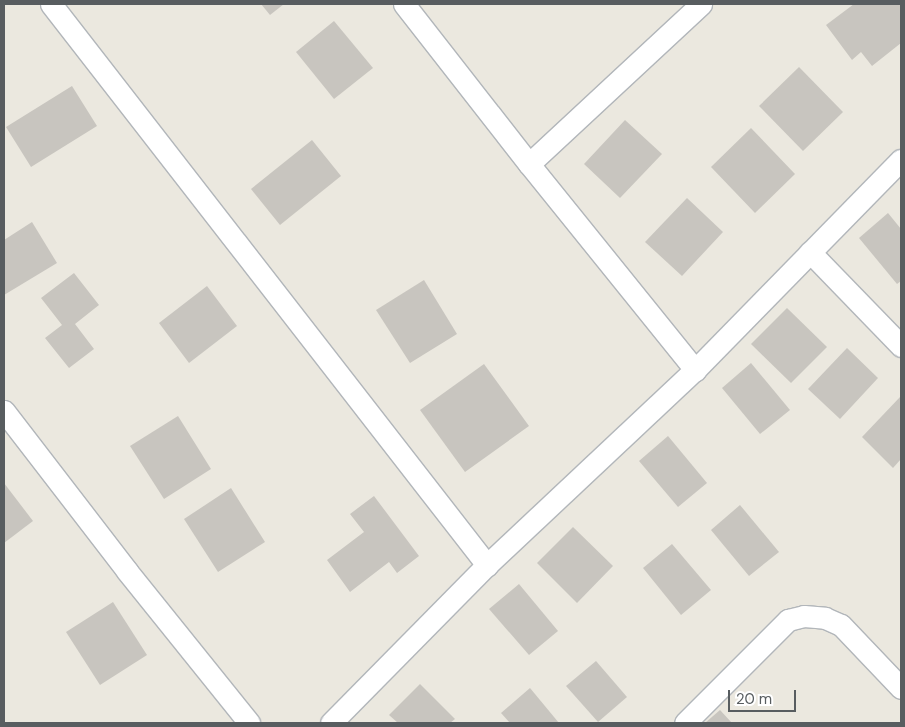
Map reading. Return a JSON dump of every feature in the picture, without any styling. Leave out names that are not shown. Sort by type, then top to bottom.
[{"type":"street","points":[[50,4],[487,565]]},
{"type":"street","points":[[404,4],[529,164],[695,370]]},
{"type":"street","points":[[529,164],[701,4]]},
{"type":"street","points":[[331,723],[487,565],[695,370],[901,160]]},
{"type":"street","points":[[810,252],[901,346]]},
{"type":"street","points":[[4,411],[127,571],[249,723]]},
{"type":"street","points":[[685,723],[788,620],[804,616],[825,618],[841,625],[901,688]]},
{"type":"building","points":[[261,4],[284,4],[270,15]]},
{"type":"building","points":[[854,4],[901,4],[901,43],[872,66],[861,52],[852,60],[826,25]]},
{"type":"building","points":[[334,21],[373,68],[334,99],[296,52]]},
{"type":"building","points":[[799,67],[843,112],[803,151],[759,106]]},
{"type":"building","points":[[72,86],[97,126],[31,167],[6,127]]},
{"type":"building","points":[[625,120],[662,154],[620,198],[584,164]]},
{"type":"building","points":[[751,128],[795,174],[755,213],[711,167]]},
{"type":"building","points":[[312,140],[341,176],[280,225],[251,189]]},
{"type":"building","points":[[687,198],[723,232],[682,276],[645,242]]},
{"type":"building","points":[[888,213],[901,229],[901,281],[897,284],[859,238]]},
{"type":"building","points":[[32,222],[57,263],[4,295],[4,240]]},
{"type":"building","points":[[74,273],[99,305],[75,324],[94,349],[69,368],[45,338],[62,325],[41,298]]},
{"type":"building","points":[[424,280],[457,334],[410,363],[376,310]]},
{"type":"building","points":[[207,286],[237,326],[189,363],[159,323]]},
{"type":"building","points":[[787,308],[827,347],[791,383],[751,344]]},
{"type":"building","points":[[847,348],[878,378],[840,419],[808,389]]},
{"type":"building","points":[[751,363],[790,410],[760,434],[722,388]]},
{"type":"building","points":[[484,364],[529,426],[465,472],[420,410]]},
{"type":"building","points":[[900,397],[901,459],[893,468],[862,437]]},
{"type":"building","points":[[178,416],[211,469],[164,499],[130,446]]},
{"type":"building","points":[[668,436],[707,483],[678,507],[639,461]]},
{"type":"building","points":[[4,483],[33,521],[4,543]]},
{"type":"building","points":[[231,488],[265,542],[218,572],[184,519]]},
{"type":"building","points":[[374,496],[419,556],[397,573],[389,562],[350,592],[327,560],[364,532],[350,514]]},
{"type":"building","points":[[740,505],[779,552],[749,576],[711,530]]},
{"type":"building","points":[[573,527],[613,566],[577,603],[537,563]]},
{"type":"building","points":[[672,544],[711,590],[681,615],[643,568]]},
{"type":"building","points":[[519,584],[558,631],[529,655],[489,609]]},
{"type":"building","points":[[113,602],[147,655],[100,685],[66,632]]},
{"type":"building","points":[[596,661],[627,697],[598,722],[566,686]]},
{"type":"building","points":[[420,684],[455,719],[450,723],[398,723],[389,715]]},
{"type":"building","points":[[530,688],[559,723],[510,723],[501,713]]},
{"type":"building","points":[[720,710],[732,723],[705,723]]}]
